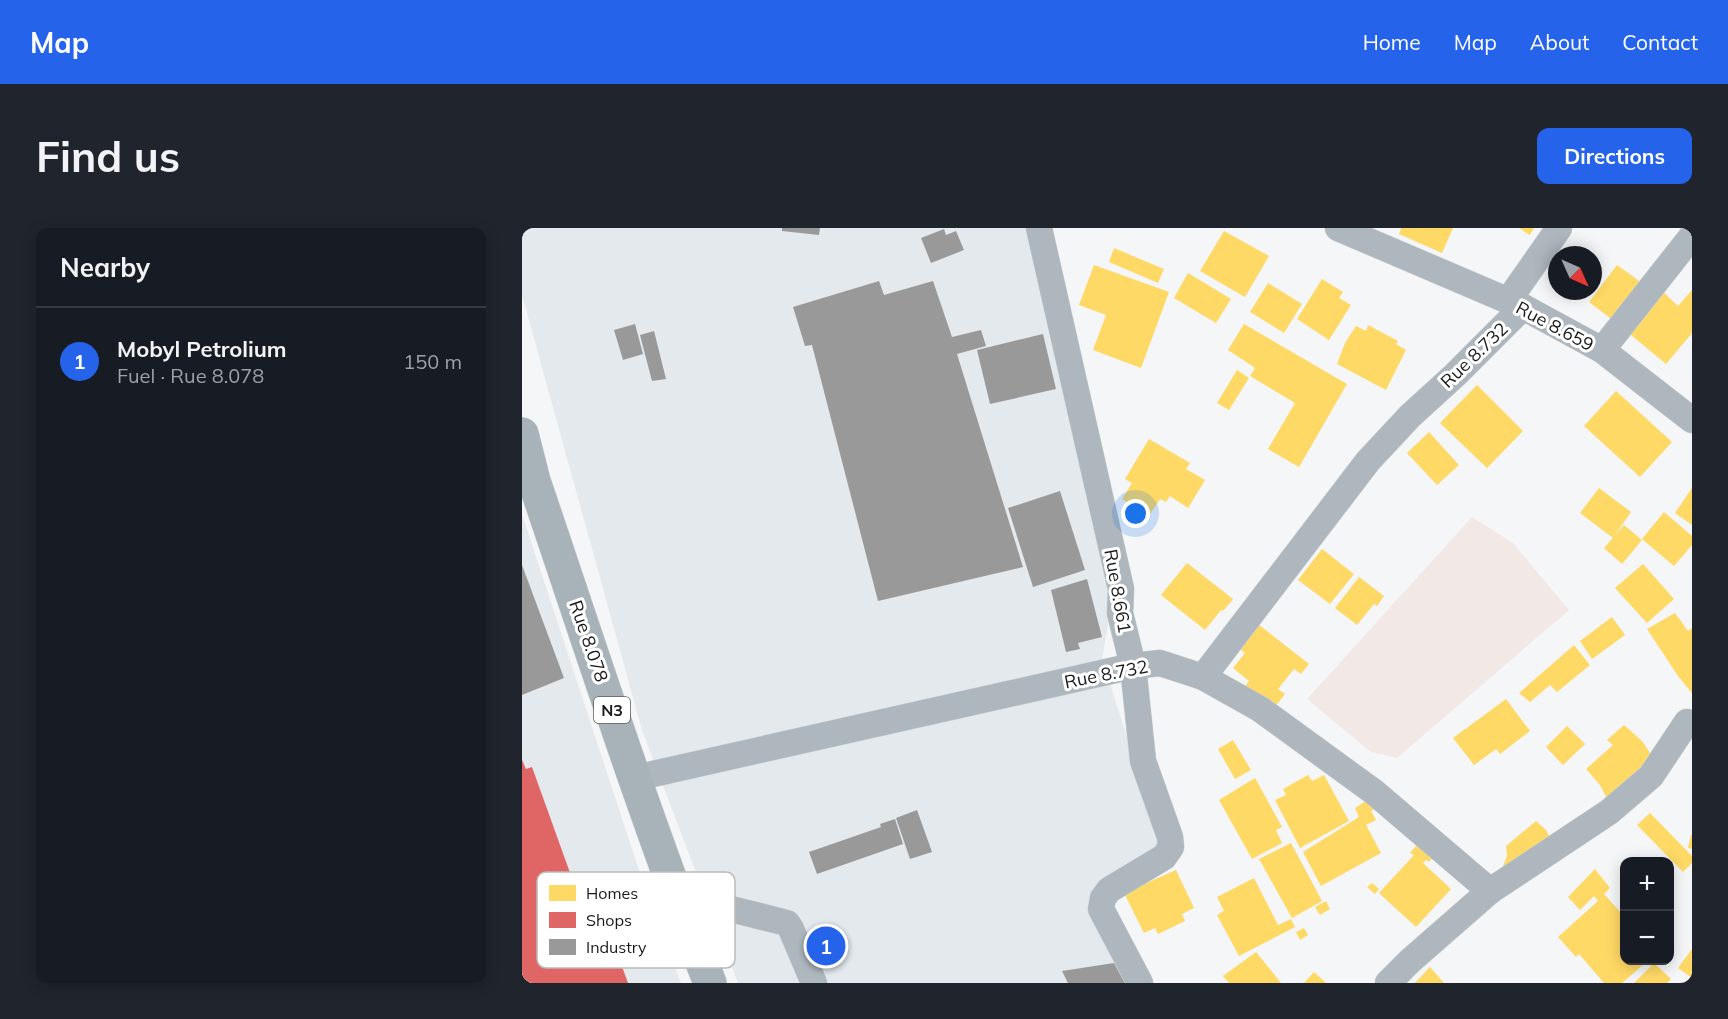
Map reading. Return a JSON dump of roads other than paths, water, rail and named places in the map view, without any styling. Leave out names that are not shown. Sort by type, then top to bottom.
[{"type":"highway","name":"Rue 8.078","points":[[522,434],[534,481],[667,872]]},
{"type":"highway","name":"Rue 8.078","points":[[704,968],[710,983]]},
{"type":"street","name":"Rue 8.661","points":[[1039,228],[1121,590],[1119,613],[1133,666],[1143,761],[1170,837],[1171,847],[1164,857],[1109,890],[1103,898],[1101,909],[1140,983]]},
{"type":"street","name":"Rue 8.659","points":[[1338,228],[1516,304],[1602,350],[1692,420]]},
{"type":"street","name":"Rue 8.732","points":[[635,778],[1133,666],[1160,663],[1203,677],[1368,461],[1410,416],[1455,375],[1516,304],[1559,228]]},
{"type":"street","points":[[1602,350],[1692,236]]},
{"type":"street","points":[[1203,677],[1260,709],[1374,792],[1490,891]]},
{"type":"street","points":[[1388,983],[1490,891],[1609,812],[1651,776],[1688,722]]},
{"type":"street","points":[[735,910],[787,923],[814,983]]},
{"type":"place","name":"Mobyl Petrolium","points":[[826,946]]}]
